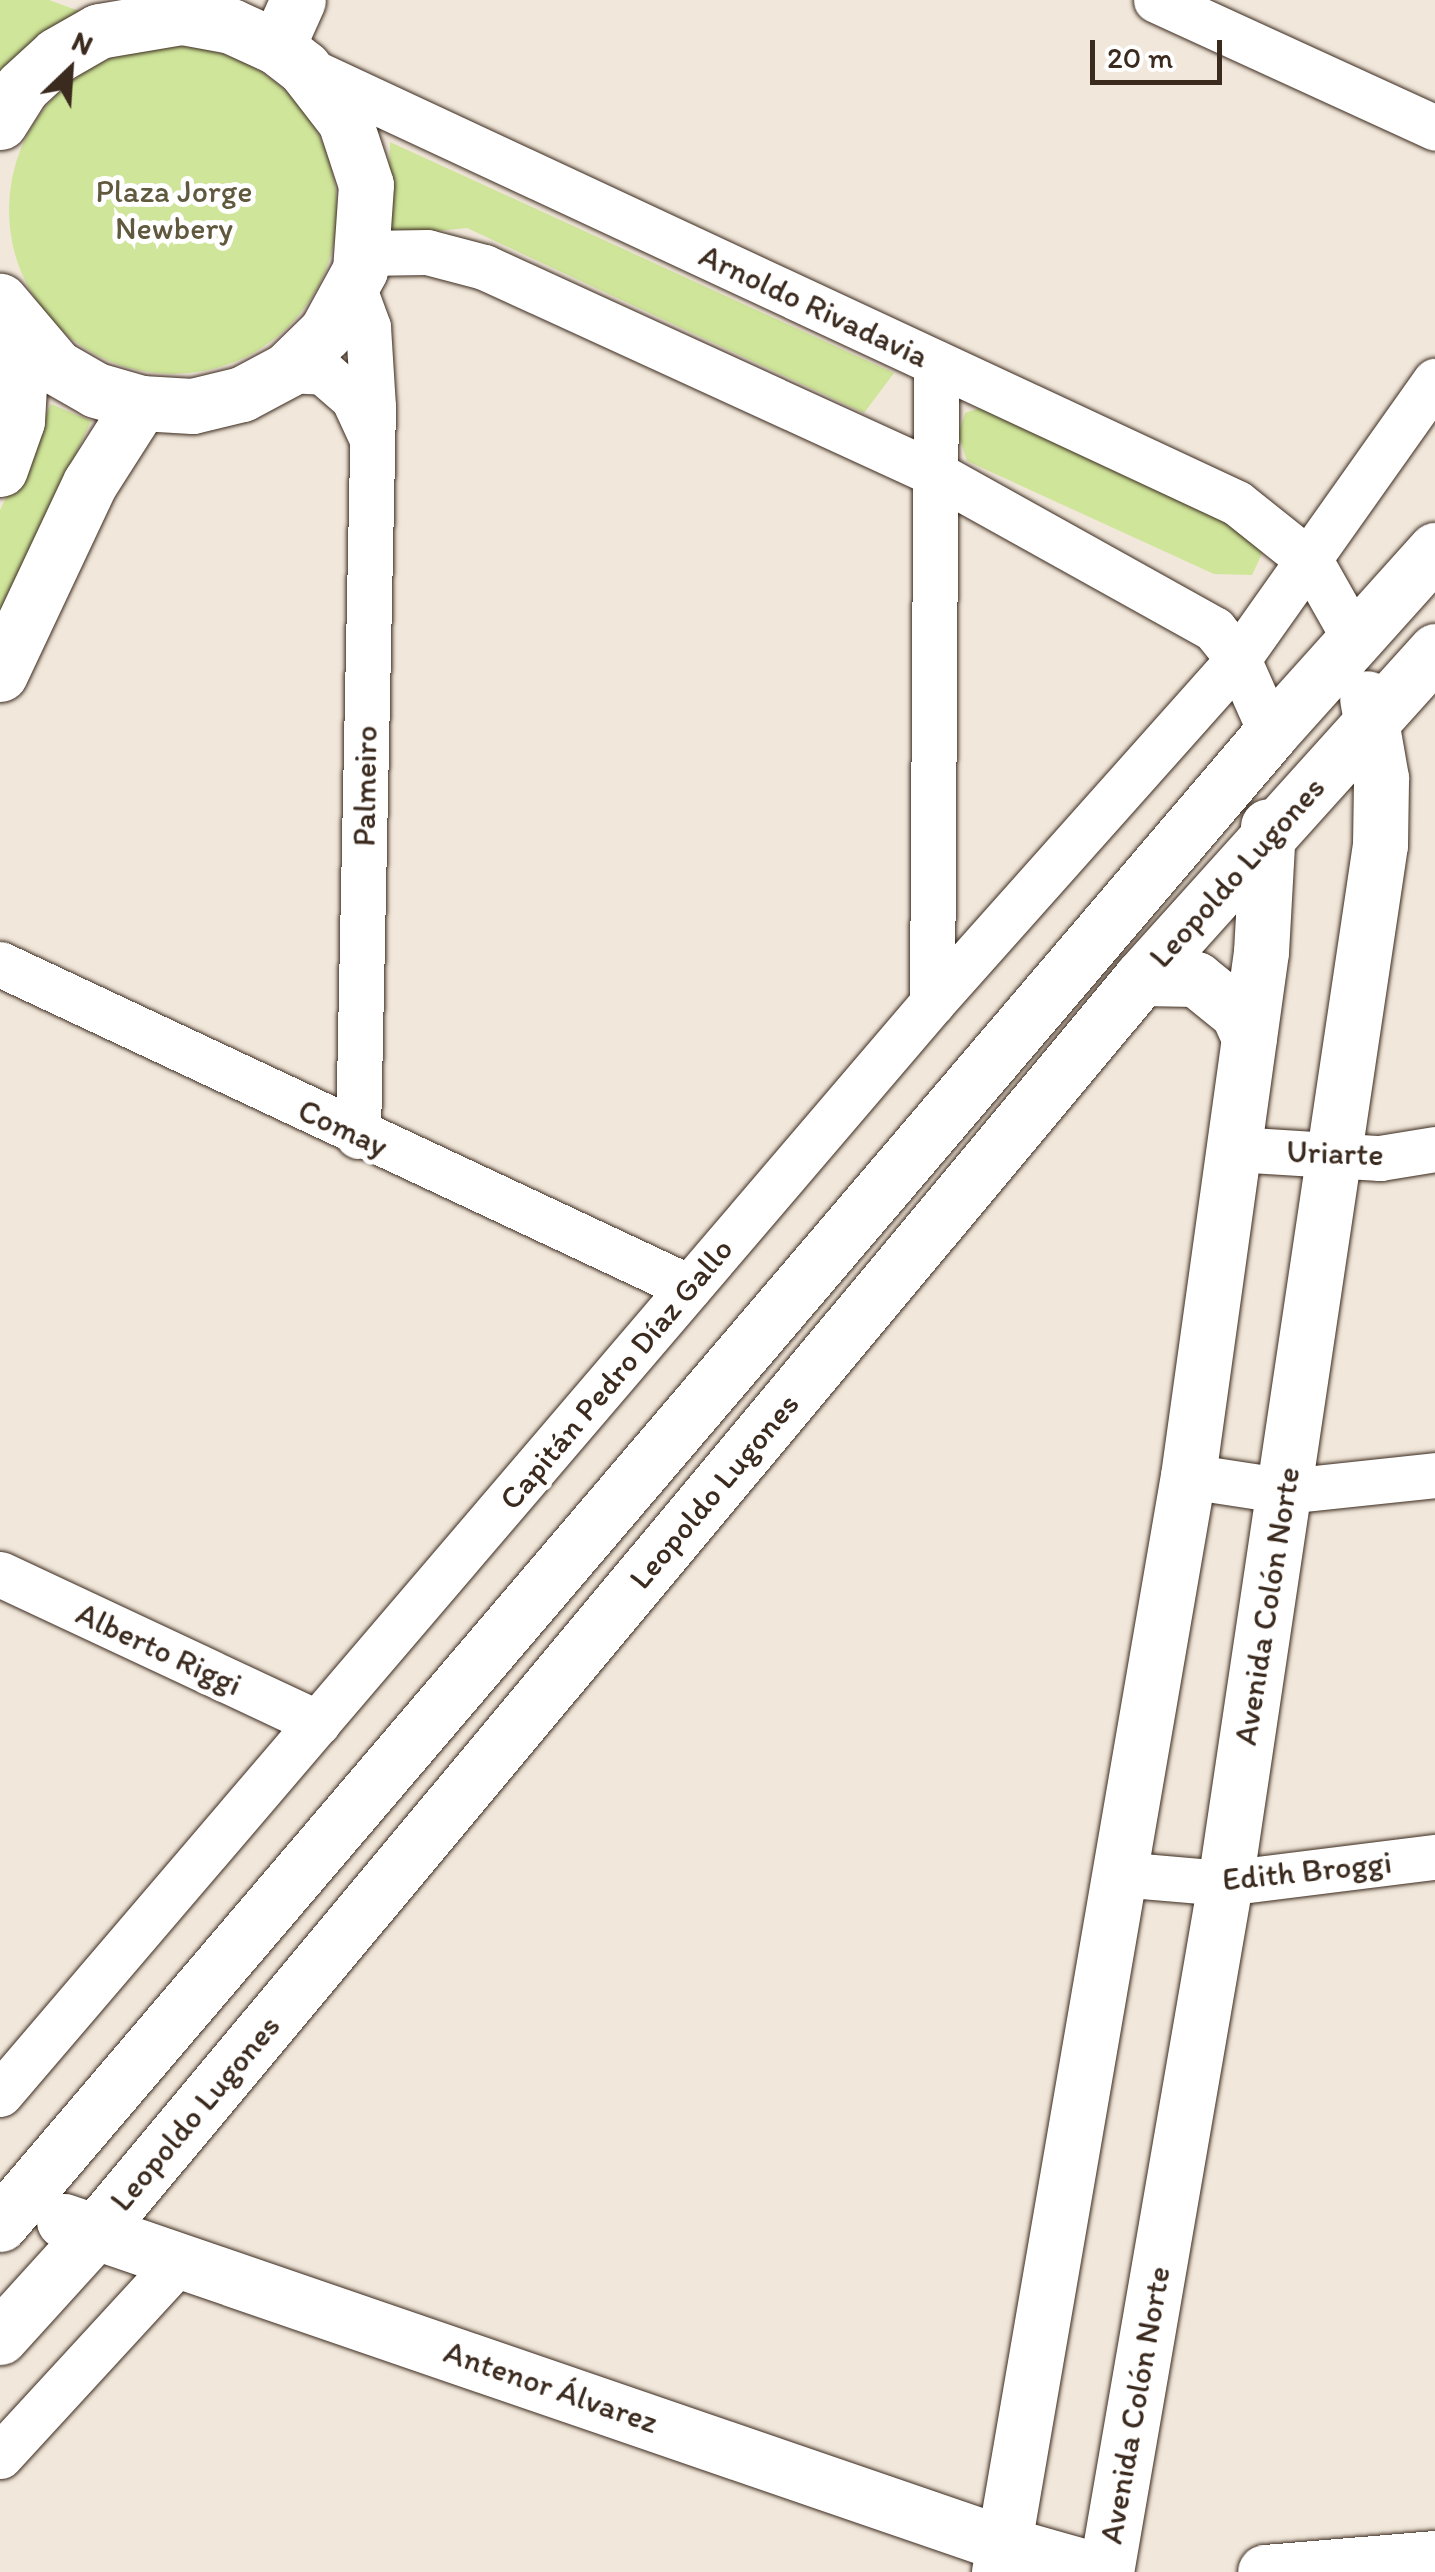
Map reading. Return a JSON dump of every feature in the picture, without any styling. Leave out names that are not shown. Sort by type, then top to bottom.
[{"type":"main road","points":[[0,122],[22,88],[57,54],[98,31],[154,9],[293,38],[345,121],[366,185],[359,269],[326,332],[287,370],[242,394],[209,402],[140,404],[96,390],[56,367],[11,318]]},
{"type":"main road","points":[[0,469],[17,422],[11,318]]},
{"type":"main road","points":[[0,674],[90,483],[140,404]]},
{"type":"main road","name":"Leopoldo Lugones","points":[[5,2210],[1271,734],[1435,550]]},
{"type":"main road","name":"Avenida Colón Norte","points":[[1104,2572],[1225,1883],[1286,1490],[1330,1154],[1380,845],[1382,778],[1354,638]]},
{"type":"main road","name":"Leopoldo Lugones","points":[[0,2337],[96,2232],[1141,978],[1435,651]]},
{"type":"main road","points":[[1001,2558],[1188,1476],[1249,1038],[1268,839],[1271,734]]},
{"type":"main road","points":[[1141,978],[1196,979],[1238,1013],[1249,1038]]},
{"type":"main road","name":"Antenor Álvarez","points":[[5,2210],[96,2232],[181,2259],[1001,2558],[1104,2572]]},
{"type":"main road","points":[[1265,2572],[1435,2558]]},
{"type":"street","points":[[1156,0],[1435,128]]},
{"type":"street","name":"Arnoldo Rivadavia","points":[[293,38],[936,363],[1237,504],[1311,562]]},
{"type":"street","points":[[359,269],[427,252],[484,267],[932,472],[1185,609],[1238,659],[1271,734]]},
{"type":"street","name":"Palmeiro","points":[[358,1136],[371,437],[368,328],[359,269]]},
{"type":"street","points":[[932,1004],[932,472],[936,363]]},
{"type":"street","name":"Palmeiro","points":[[287,370],[322,372],[354,398],[371,437]]},
{"type":"street","points":[[1238,659],[1311,562],[1435,381]]},
{"type":"street","points":[[1311,562],[1354,638]]},
{"type":"street","name":"Capitán Pedro Díaz Gallo","points":[[6,2074],[318,1723],[932,1004],[1238,659]]},
{"type":"street","name":"Comay","points":[[0,964],[358,1136],[689,1287]]},
{"type":"street","name":"Uriarte","points":[[1235,1149],[1380,1158],[1435,1149]]},
{"type":"street","points":[[1188,1476],[1286,1490],[1435,1476]]},
{"type":"street","name":"Alberto Riggi","points":[[0,1574],[318,1723]]},
{"type":"street","name":"Edith Broggi","points":[[1119,1874],[1225,1883],[1435,1857]]},
{"type":"street","points":[[0,2456],[181,2259]]},
{"type":"green space","points":[[0,0],[49,0],[93,16],[0,83]]},
{"type":"green space","name":"Plaza Jorge Newbery","points":[[173,46],[205,49],[236,58],[264,73],[289,94],[310,119],[325,147],[334,178],[334,242],[325,273],[310,301],[289,326],[264,347],[236,362],[205,371],[173,374],[141,371],[110,362],[82,347],[57,326],[36,301],[21,273],[12,242],[9,210],[12,178],[21,147],[36,119],[57,94],[82,73],[110,58],[141,49]]},
{"type":"green space","points":[[390,142],[894,373],[864,413],[467,228],[387,236]]},
{"type":"green space","points":[[51,404],[91,421],[0,620],[0,510]]},
{"type":"green space","points":[[988,405],[1231,513],[1266,545],[1252,575],[1214,574],[967,461],[958,434],[965,413]]}]
